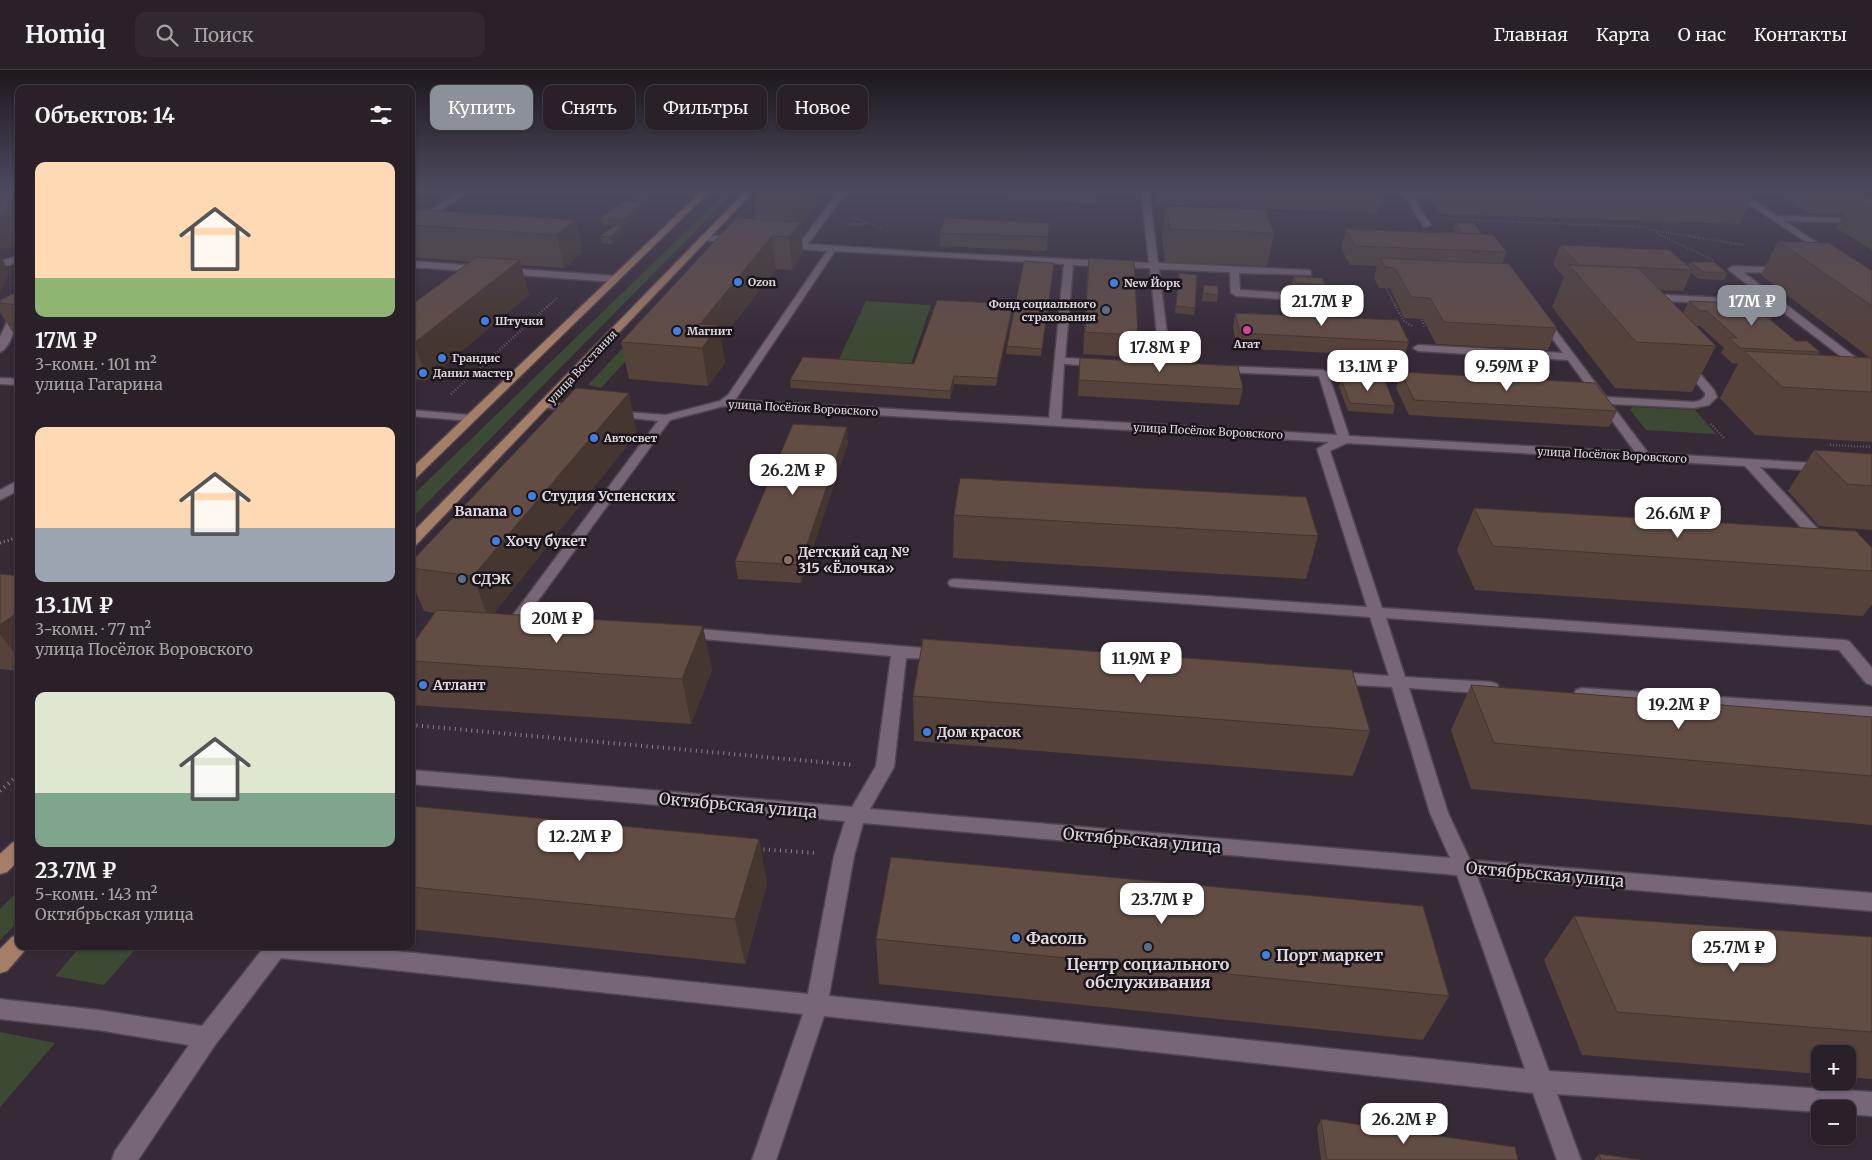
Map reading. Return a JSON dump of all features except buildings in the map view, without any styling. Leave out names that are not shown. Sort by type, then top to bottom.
[{"type":"main road","points":[[415,472],[654,241]]},
{"type":"main road","name":"улица Восстания","points":[[415,538],[545,405],[700,241]]},
{"type":"main road","points":[[0,866],[15,852]]},
{"type":"main road","points":[[0,964],[15,948]]},
{"type":"street","points":[[801,247],[806,241]]},
{"type":"street","points":[[1137,365],[1171,367],[1151,241]]},
{"type":"street","points":[[1808,241],[1832,257]]},
{"type":"street","points":[[772,244],[832,250],[1308,273]]},
{"type":"street","points":[[724,403],[732,397],[832,250]]},
{"type":"street","points":[[0,264],[15,260]]},
{"type":"street","points":[[1055,421],[1069,262]]},
{"type":"street","points":[[415,264],[615,279]]},
{"type":"street","points":[[1234,269],[1236,293],[1347,300]]},
{"type":"street","points":[[1733,269],[1797,270]]},
{"type":"street","points":[[1733,269],[1872,375]]},
{"type":"street","points":[[1637,296],[1724,301],[1772,300]]},
{"type":"street","points":[[1533,306],[1645,457]]},
{"type":"street","points":[[0,349],[15,315]]},
{"type":"street","points":[[1418,348],[1571,357]]},
{"type":"street","points":[[1602,400],[1694,405],[1709,400],[1710,392],[1680,358]]},
{"type":"street","points":[[1059,361],[1108,364]]},
{"type":"street","points":[[1205,368],[1323,373],[1344,439],[1323,449],[1377,612],[1439,813],[1464,867],[1569,1160]]},
{"type":"street","points":[[0,381],[15,382]]},
{"type":"street","points":[[1706,387],[1725,388]]},
{"type":"street","name":"улица Посёлок Воровского","points":[[545,405],[666,418],[724,403],[1834,467]]},
{"type":"street","points":[[415,413],[470,418]]},
{"type":"street","points":[[537,620],[518,618],[666,418]]},
{"type":"street","points":[[1749,463],[1832,549]]},
{"type":"street","points":[[0,496],[15,487]]},
{"type":"street","points":[[955,583],[1844,645],[1872,679]]},
{"type":"street","points":[[674,632],[899,652],[958,655]]},
{"type":"street","points":[[764,1160],[816,1007],[844,856],[856,816],[885,767],[899,652]]},
{"type":"street","points":[[1320,677],[1507,689]]},
{"type":"street","points":[[1566,693],[1872,713]]},
{"type":"street","name":"Октябрьская улица","points":[[415,777],[1872,902]]},
{"type":"street","points":[[124,1160],[207,1036],[274,950]]},
{"type":"street","points":[[294,950],[816,1007],[1541,1082],[1872,1104]]},
{"type":"street","points":[[0,1009],[98,1020],[207,1036]]},
{"type":"path","points":[[1674,241],[1733,269]]},
{"type":"path","points":[[1719,241],[1745,245]]},
{"type":"path","points":[[428,415],[581,277]]},
{"type":"path","points":[[1385,285],[1403,320],[1415,328]]},
{"type":"path","points":[[1418,314],[1420,319]]},
{"type":"path","points":[[0,543],[15,538]]},
{"type":"path","points":[[415,725],[885,767]]},
{"type":"path","points":[[0,790],[15,777]]},
{"type":"path","points":[[756,848],[844,856]]},
{"type":"green space","points":[[676,241],[686,241],[415,515],[415,493]]},
{"type":"green space","points":[[729,248],[601,388],[588,385],[716,249]]},
{"type":"green space","points":[[866,301],[931,305],[911,364],[839,359]]},
{"type":"green space","points":[[1633,407],[1695,410],[1716,434],[1646,430],[1630,410]]},
{"type":"green space","points":[[15,894],[15,925],[0,940],[0,909]]},
{"type":"green space","points":[[78,950],[135,950],[104,985],[55,976]]},
{"type":"green space","points":[[0,1032],[55,1043],[0,1107]]},
{"type":"place","name":"Ozon","points":[[738,282]]},
{"type":"place","name":"New Йорк","points":[[1114,283]]},
{"type":"place","name":"Фонд социального страхования","points":[[1106,310]]},
{"type":"place","name":"Штучки","points":[[485,321]]},
{"type":"place","name":"Агат","points":[[1247,330]]},
{"type":"place","name":"Магнит","points":[[677,331]]},
{"type":"place","name":"Грандис","points":[[442,358]]},
{"type":"place","name":"Данил мастер","points":[[423,373]]},
{"type":"place","name":"Автосвет","points":[[594,438]]},
{"type":"place","name":"Студия Успенских","points":[[532,496]]},
{"type":"place","name":"Banana","points":[[517,511]]},
{"type":"place","name":"Хочу букет","points":[[496,541]]},
{"type":"place","name":"Детский сад № 315 «Ёлочка»","points":[[788,560]]},
{"type":"place","name":"СДЭК","points":[[462,579]]},
{"type":"place","name":"Атлант","points":[[423,685]]},
{"type":"place","name":"Дом красок","points":[[927,732]]},
{"type":"place","name":"Фасоль","points":[[1016,938]]},
{"type":"place","name":"Центр социального обслуживания","points":[[1148,947]]},
{"type":"place","name":"Порт маркет","points":[[1266,955]]}]
